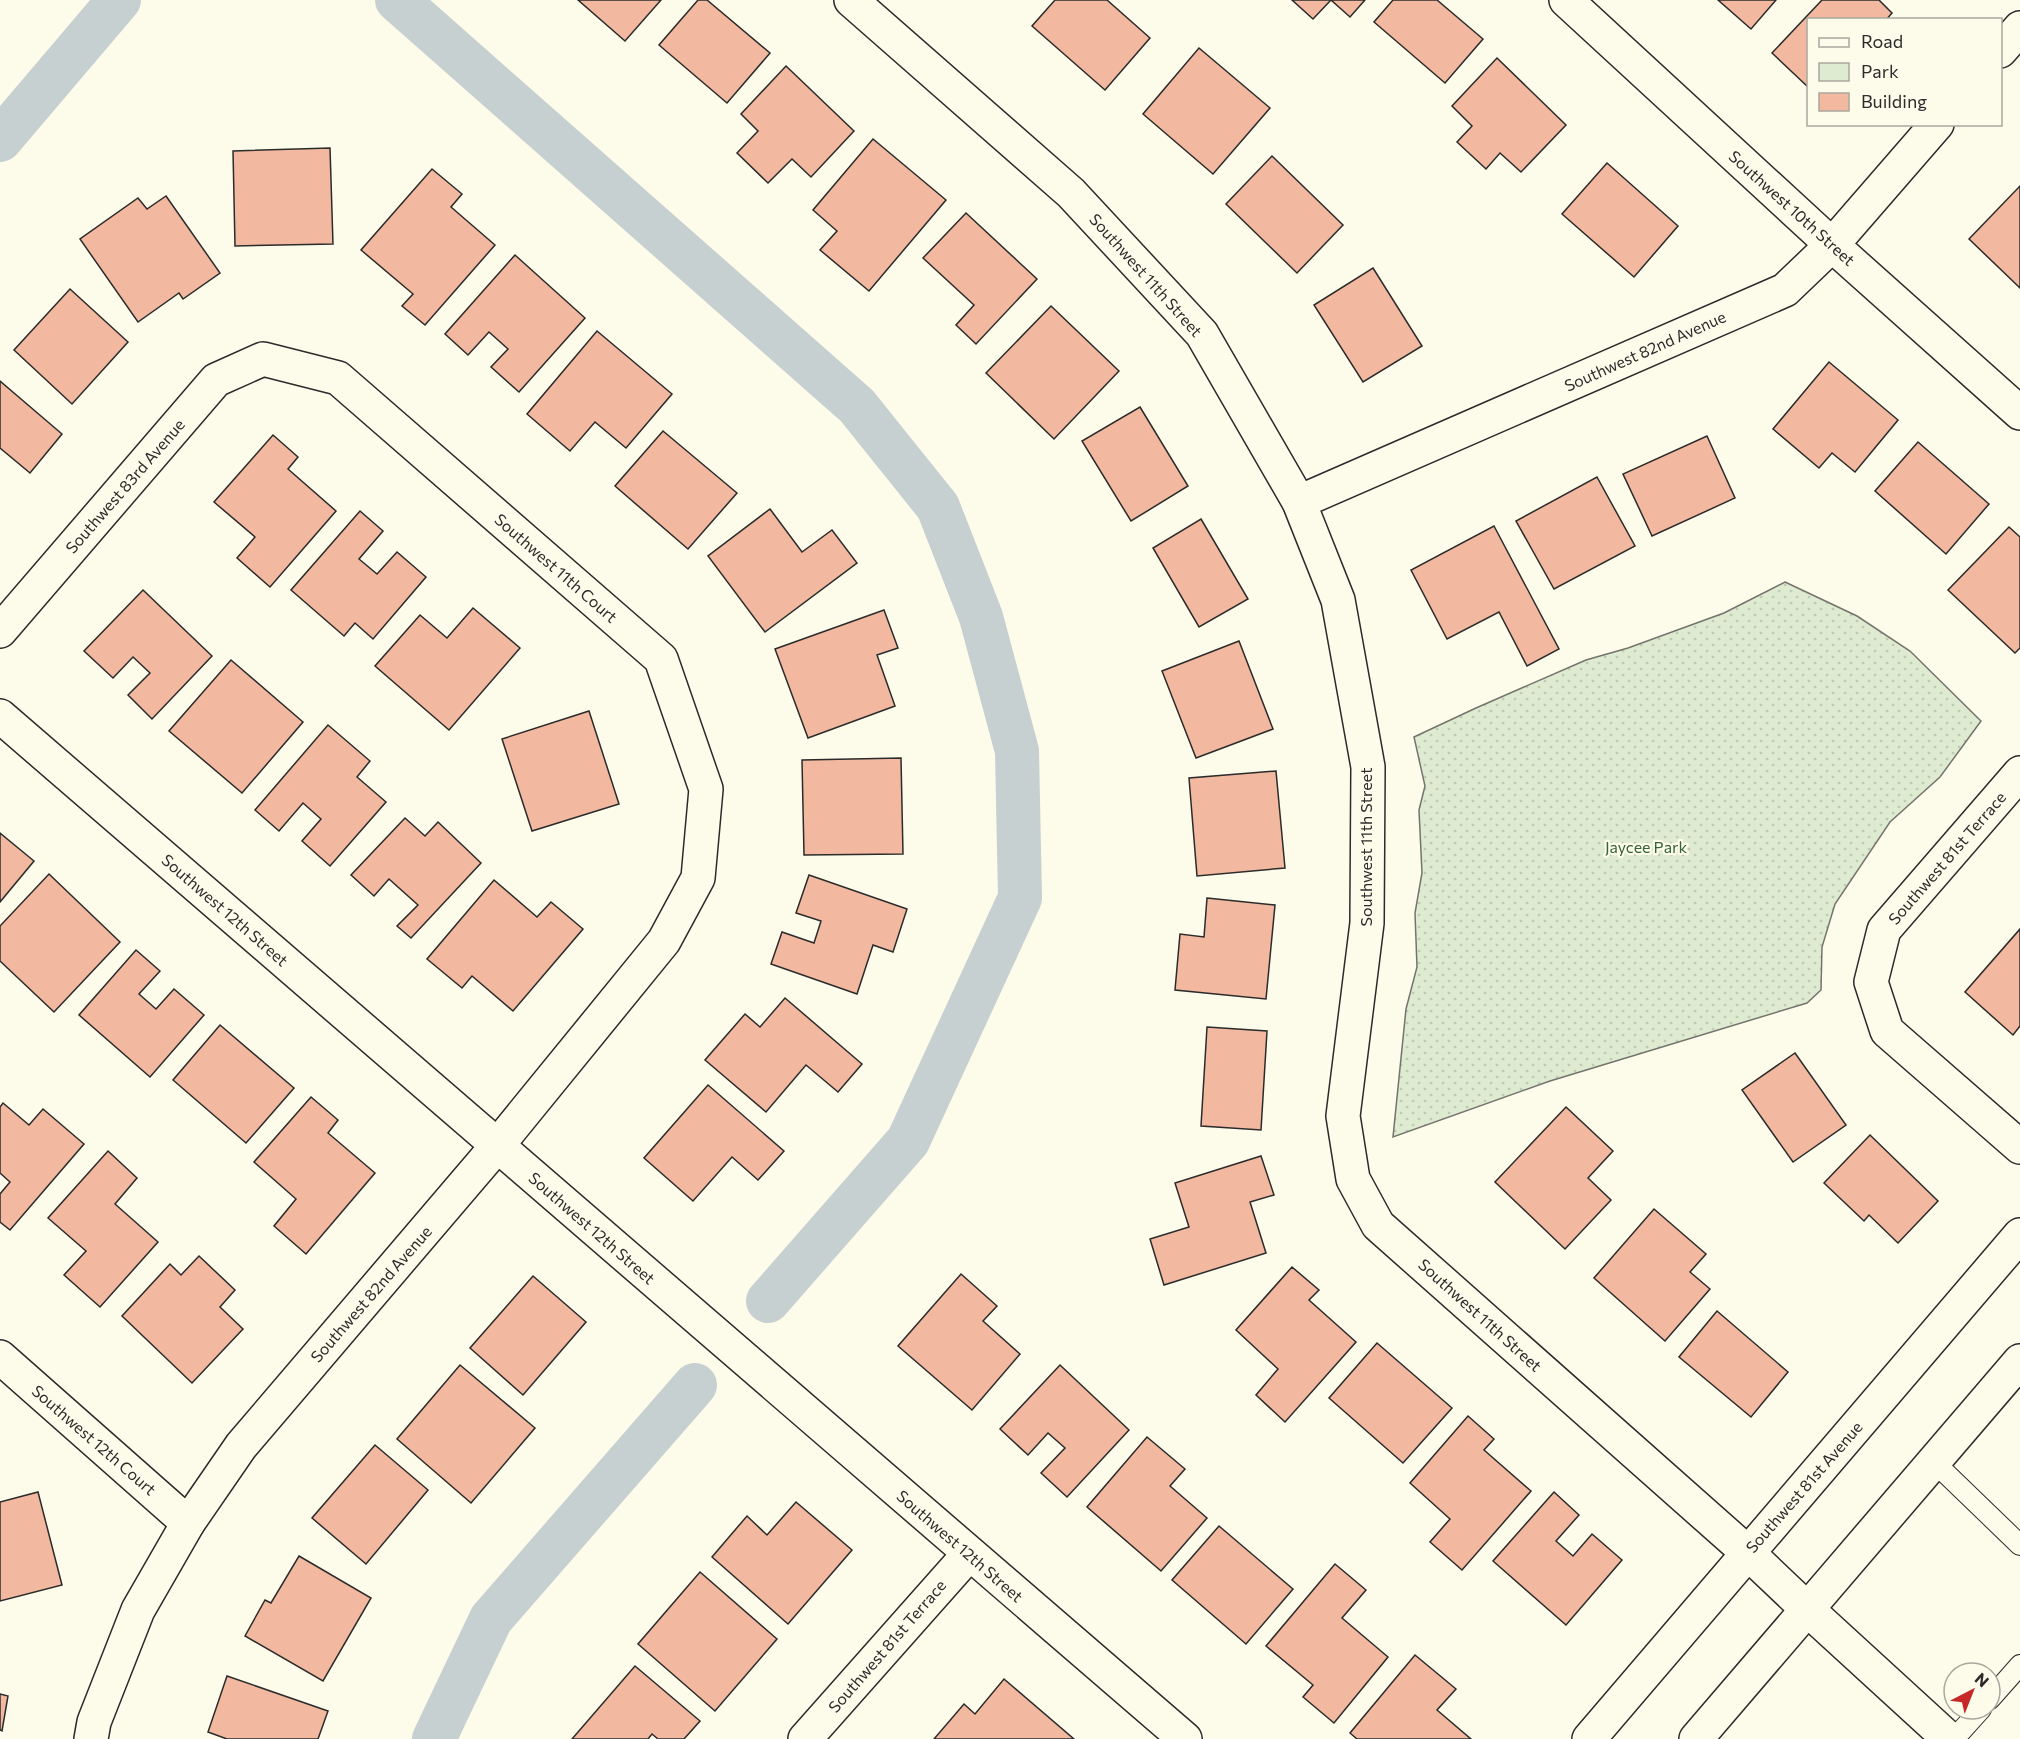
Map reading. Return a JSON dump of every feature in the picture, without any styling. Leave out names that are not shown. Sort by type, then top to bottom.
[{"type":"street","name":"Southwest 11th Street","points":[[851,0],[1071,193],[1202,334],[1299,502],[1338,600],[1368,767],[1367,923],[1343,1116],[1353,1179],[1378,1225],[1748,1553],[1949,1739]]},
{"type":"street","name":"Southwest 10th Street","points":[[1566,0],[1832,246],[2020,413]]},
{"type":"street","points":[[2002,50],[2020,28]]},
{"type":"street","name":"Southwest 82nd Avenue","points":[[1299,502],[1785,290],[1832,246],[1935,126]]},
{"type":"street","name":"Southwest 83rd Avenue","points":[[0,631],[216,380],[263,358]]},
{"type":"street","name":"Southwest 11th Court","points":[[263,358],[338,378],[661,659],[706,789],[698,878]]},
{"type":"street","name":"Southwest 12th Street","points":[[0,716],[1185,1739]]},
{"type":"street","name":"Southwest 81st Terrace","points":[[2020,773],[1884,930],[1871,982],[1887,1031],[2020,1147]]},
{"type":"street","name":"Southwest 82nd Avenue","points":[[92,1739],[94,1722],[138,1610],[188,1523],[241,1446],[497,1146],[664,940],[698,878]]},
{"type":"street","name":"Southwest 81st Avenue","points":[[1589,1739],[2020,1235]]},
{"type":"street","name":"Southwest 12th Court","points":[[0,1357],[188,1523]]},
{"type":"street","points":[[1696,1739],[2020,1361]]},
{"type":"street","name":"Southwest 81st Terrace","points":[[805,1739],[969,1554]]},
{"type":"lane","points":[[1933,1461],[2020,1545]]},
{"type":"lane","points":[[2002,1685],[2020,1665]]},
{"type":"lane","points":[[1954,1739],[1970,1721]]},
{"type":"green space","name":"Jaycee Park","points":[[1785,582],[1857,616],[1910,651],[1981,721],[1940,777],[1890,822],[1835,904],[1822,947],[1821,990],[1807,1003],[1550,1081],[1393,1137],[1406,1009],[1417,967],[1415,913],[1422,873],[1419,810],[1425,786],[1414,737],[1586,660],[1628,648],[1724,613]]},
{"type":"building","points":[[578,0],[661,0],[625,41]]},
{"type":"building","points":[[698,0],[707,0],[770,53],[727,103],[659,45]]},
{"type":"building","points":[[1055,0],[1107,0],[1150,38],[1105,90],[1032,26]]},
{"type":"building","points":[[1292,0],[1331,0],[1313,19]]},
{"type":"building","points":[[1331,0],[1365,0],[1350,17]]},
{"type":"building","points":[[1393,0],[1437,0],[1483,39],[1445,83],[1374,22]]},
{"type":"building","points":[[1718,0],[1776,0],[1751,29]]},
{"type":"building","points":[[1822,0],[1879,0],[1892,13],[1888,18],[1807,18],[1807,86],[1772,53]]},
{"type":"building","points":[[1199,48],[1270,108],[1213,174],[1143,114]]},
{"type":"building","points":[[1497,58],[1566,125],[1521,172],[1500,153],[1486,169],[1457,142],[1472,126],[1452,106]]},
{"type":"building","points":[[786,66],[854,131],[811,177],[792,159],[768,183],[737,153],[758,131],[741,114]]},
{"type":"building","points":[[873,139],[946,200],[869,291],[820,250],[837,231],[813,210]]},
{"type":"building","points":[[330,148],[333,244],[235,246],[233,151]]},
{"type":"building","points":[[1272,156],[1343,225],[1297,273],[1226,204]]},
{"type":"building","points":[[1607,163],[1678,226],[1634,277],[1562,214]]},
{"type":"building","points":[[432,169],[462,194],[451,207],[495,245],[425,325],[402,306],[413,294],[361,250]]},
{"type":"building","points":[[2020,186],[2020,288],[1969,239]]},
{"type":"building","points":[[166,196],[220,273],[183,299],[179,293],[138,322],[80,239],[138,198],[147,209]]},
{"type":"building","points":[[966,213],[1037,279],[976,344],[956,325],[974,305],[923,258]]},
{"type":"building","points":[[515,255],[585,318],[519,392],[491,367],[508,349],[489,332],[468,355],[445,334]]},
{"type":"building","points":[[1373,268],[1422,346],[1363,382],[1314,305]]},
{"type":"building","points":[[70,289],[128,342],[72,404],[14,350]]},
{"type":"building","points":[[1051,306],[1119,371],[1054,439],[986,373]]},
{"type":"building","points":[[597,331],[672,394],[626,448],[595,422],[570,451],[527,414]]},
{"type":"building","points":[[1829,362],[1898,420],[1855,472],[1832,453],[1819,468],[1773,429]]},
{"type":"building","points":[[0,381],[62,434],[30,473],[0,448]]},
{"type":"building","points":[[1140,407],[1188,486],[1131,521],[1082,441]]},
{"type":"building","points":[[663,431],[737,493],[688,549],[615,486]]},
{"type":"building","points":[[273,435],[298,457],[288,469],[336,511],[270,587],[237,558],[255,537],[214,502]]},
{"type":"building","points":[[1707,436],[1735,498],[1652,536],[1623,474]]},
{"type":"building","points":[[1918,442],[1989,504],[1946,554],[1875,491]]},
{"type":"building","points":[[1597,477],[1635,546],[1554,589],[1516,521]]},
{"type":"building","points":[[770,509],[802,552],[832,530],[857,563],[765,632],[708,556]]},
{"type":"building","points":[[360,511],[383,531],[359,559],[377,574],[397,552],[426,577],[373,639],[355,623],[344,636],[291,590]]},
{"type":"building","points":[[1201,519],[1248,599],[1199,627],[1153,548]]},
{"type":"building","points":[[1494,526],[1559,649],[1527,666],[1499,612],[1447,639],[1411,570]]},
{"type":"building","points":[[2009,527],[2020,537],[2020,648],[2015,653],[1948,590]]},
{"type":"building","points":[[143,590],[212,656],[152,719],[128,695],[150,673],[133,657],[113,678],[84,651]]},
{"type":"building","points":[[473,608],[520,648],[449,730],[375,666],[420,615],[447,638]]},
{"type":"building","points":[[884,610],[898,648],[877,655],[895,706],[808,738],[775,649]]},
{"type":"building","points":[[1239,641],[1273,729],[1196,758],[1162,671]]},
{"type":"building","points":[[231,660],[303,722],[242,793],[169,731]]},
{"type":"building","points":[[589,711],[619,804],[532,831],[502,739]]},
{"type":"building","points":[[328,725],[370,761],[357,777],[386,802],[330,866],[302,841],[321,819],[303,803],[279,831],[255,810]]},
{"type":"building","points":[[901,758],[903,854],[804,855],[802,760]]},
{"type":"building","points":[[1276,771],[1285,868],[1197,876],[1189,778]]},
{"type":"building","points":[[405,818],[425,836],[438,822],[481,863],[411,938],[397,926],[418,905],[389,879],[374,896],[351,875]]},
{"type":"building","points":[[0,833],[34,861],[0,902]]},
{"type":"building","points":[[49,874],[120,942],[54,1012],[0,961],[0,926]]},
{"type":"building","points":[[809,875],[907,909],[893,952],[873,945],[857,994],[771,964],[782,932],[814,943],[821,921],[796,913]]},
{"type":"building","points":[[494,880],[537,917],[551,902],[583,929],[513,1011],[472,976],[462,988],[427,959]]},
{"type":"building","points":[[1207,898],[1275,905],[1266,999],[1175,990],[1180,934],[1204,937]]},
{"type":"building","points":[[2020,929],[2020,1026],[2013,1035],[1965,992]]},
{"type":"building","points":[[136,950],[160,971],[139,994],[156,1009],[174,989],[204,1015],[150,1077],[79,1015]]},
{"type":"building","points":[[785,998],[862,1064],[838,1092],[806,1065],[766,1112],[705,1060],[745,1014],[760,1027]]},
{"type":"building","points":[[220,1025],[294,1088],[246,1143],[173,1080]]},
{"type":"building","points":[[1207,1027],[1267,1031],[1261,1130],[1201,1126]]},
{"type":"building","points":[[1795,1053],[1846,1125],[1793,1162],[1742,1090]]},
{"type":"building","points":[[708,1085],[784,1151],[758,1180],[732,1157],[693,1201],[644,1158]]},
{"type":"building","points":[[311,1097],[338,1120],[328,1133],[375,1173],[306,1254],[274,1226],[296,1199],[254,1162]]},
{"type":"building","points":[[3,1103],[29,1125],[43,1109],[84,1144],[10,1230],[0,1222],[0,1194],[10,1182],[0,1173],[0,1107]]},
{"type":"building","points":[[1566,1107],[1613,1151],[1588,1178],[1611,1200],[1565,1249],[1495,1182]]},
{"type":"building","points":[[1870,1135],[1938,1201],[1898,1243],[1869,1215],[1864,1221],[1824,1183]]},
{"type":"building","points":[[108,1151],[137,1178],[115,1204],[158,1242],[100,1307],[64,1275],[86,1251],[48,1218]]},
{"type":"building","points":[[1261,1156],[1274,1195],[1250,1202],[1266,1253],[1164,1285],[1150,1239],[1189,1227],[1175,1183]]},
{"type":"building","points":[[1654,1209],[1706,1254],[1690,1272],[1710,1289],[1665,1341],[1594,1278]]},
{"type":"building","points":[[199,1256],[235,1290],[220,1307],[243,1329],[192,1383],[122,1316],[170,1264],[181,1275]]},
{"type":"building","points":[[1292,1267],[1319,1290],[1309,1300],[1356,1342],[1285,1422],[1256,1395],[1278,1369],[1236,1330]]},
{"type":"building","points":[[961,1274],[997,1306],[983,1321],[1020,1354],[972,1410],[898,1346]]},
{"type":"building","points":[[533,1276],[586,1322],[523,1395],[470,1348]]},
{"type":"building","points":[[1717,1311],[1788,1372],[1751,1417],[1679,1357]]},
{"type":"building","points":[[1377,1343],[1452,1408],[1403,1463],[1329,1398]]},
{"type":"building","points":[[460,1365],[535,1428],[471,1503],[397,1439]]},
{"type":"building","points":[[1060,1365],[1129,1430],[1067,1497],[1041,1473],[1065,1448],[1048,1433],[1028,1455],[1000,1429]]},
{"type":"building","points":[[1468,1416],[1494,1439],[1484,1450],[1531,1491],[1462,1570],[1430,1542],[1450,1519],[1410,1483]]},
{"type":"building","points":[[1147,1437],[1185,1469],[1170,1486],[1207,1518],[1161,1571],[1087,1507]]},
{"type":"building","points":[[375,1445],[428,1490],[366,1564],[312,1518]]},
{"type":"building","points":[[38,1492],[62,1585],[0,1601],[0,1502]]},
{"type":"building","points":[[1554,1492],[1579,1515],[1556,1541],[1573,1556],[1592,1534],[1622,1560],[1566,1625],[1493,1561]]},
{"type":"building","points":[[796,1502],[852,1550],[788,1624],[712,1557],[747,1516],[767,1535]]},
{"type":"building","points":[[1219,1526],[1293,1589],[1246,1644],[1172,1580]]},
{"type":"building","points":[[299,1556],[371,1598],[323,1681],[245,1636],[265,1600],[271,1603]]},
{"type":"building","points":[[1335,1564],[1366,1590],[1342,1618],[1388,1657],[1334,1723],[1303,1697],[1313,1685],[1266,1646]]},
{"type":"building","points":[[700,1572],[777,1639],[715,1711],[638,1644]]},
{"type":"building","points":[[1415,1655],[1456,1689],[1437,1710],[1471,1739],[1357,1739],[1350,1733]]},
{"type":"building","points":[[635,1666],[700,1721],[684,1739],[658,1739],[652,1734],[648,1739],[572,1739]]},
{"type":"building","points":[[227,1676],[328,1711],[318,1739],[227,1739],[208,1732]]},
{"type":"building","points":[[1004,1679],[1074,1739],[934,1739],[964,1704],[975,1714]]},
{"type":"building","points":[[0,1694],[8,1696],[2,1731],[0,1730]]},
{"type":"waterway","points":[[0,140],[119,0]]},
{"type":"waterway","points":[[397,0],[857,406],[938,507],[981,617],[1017,751],[1020,898],[908,1141],[768,1301]]},
{"type":"waterway","points":[[434,1739],[491,1619],[695,1385]]}]
